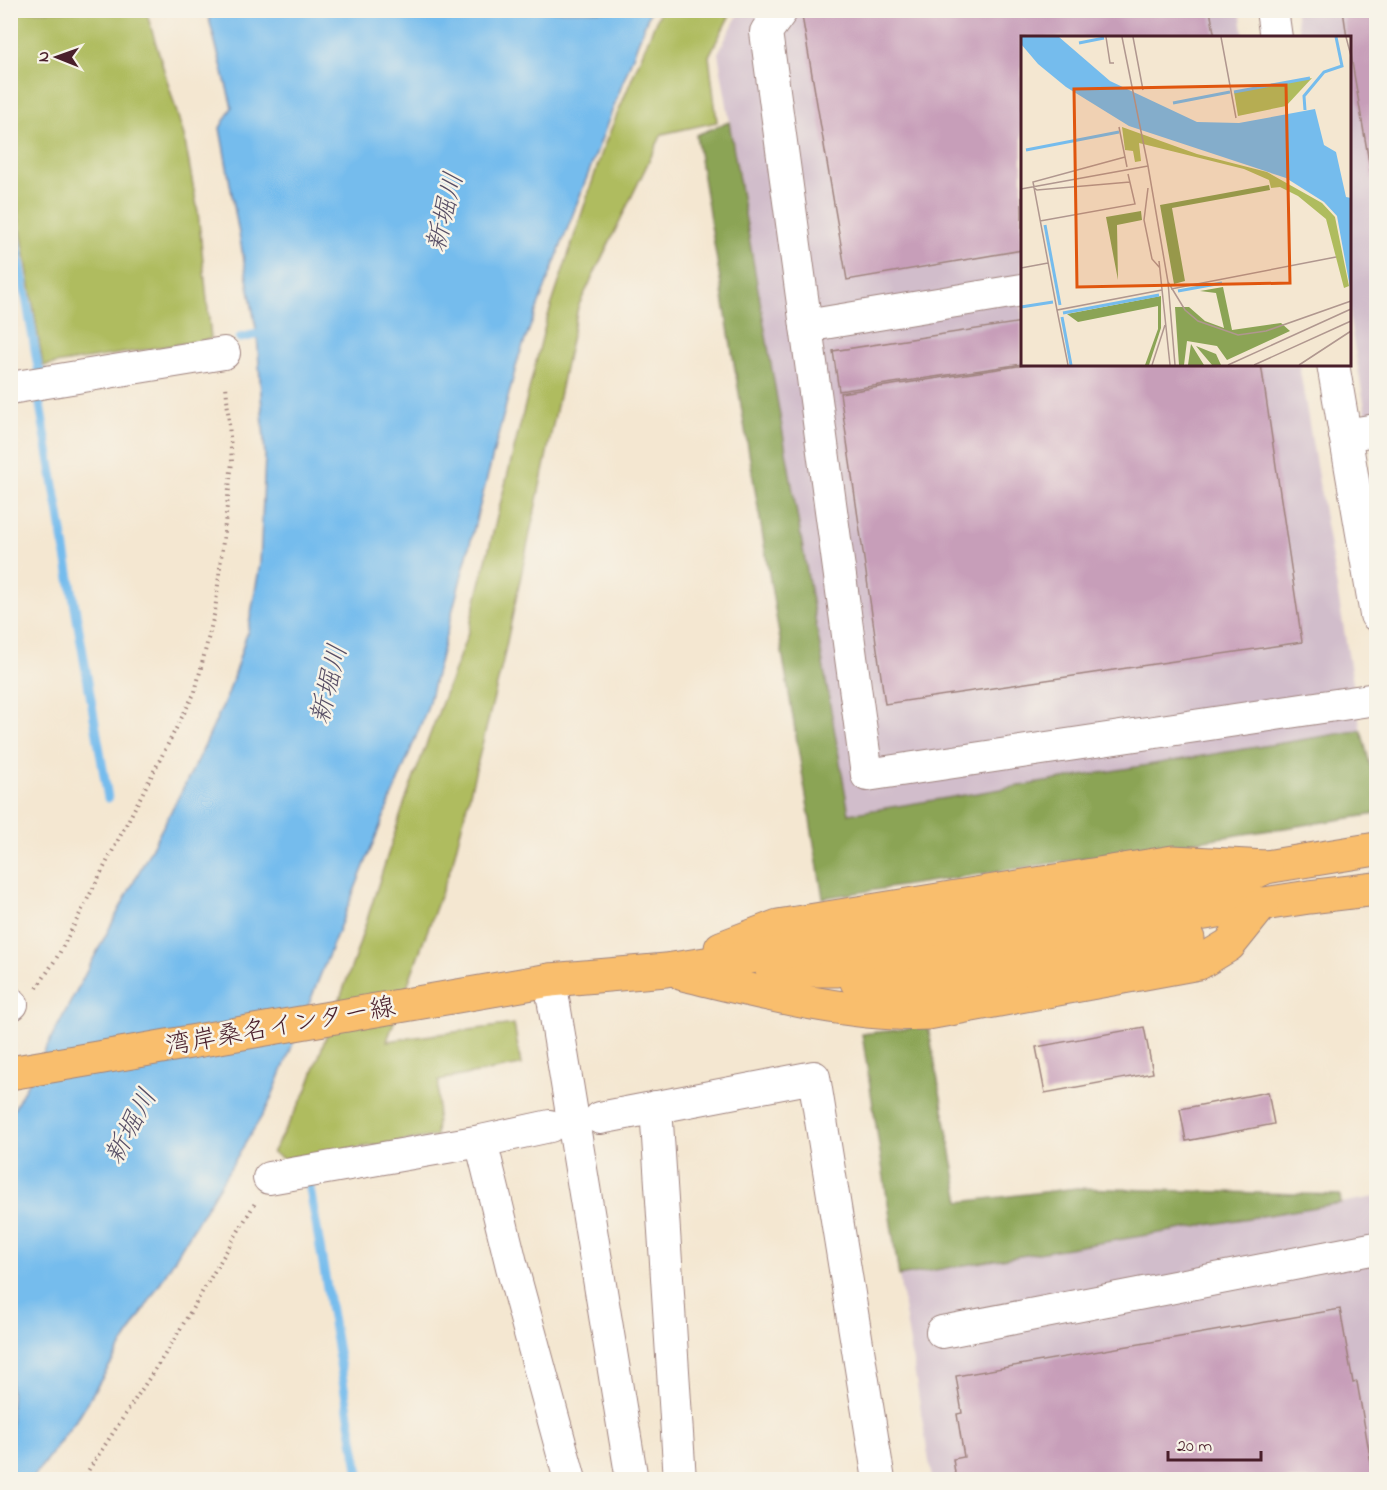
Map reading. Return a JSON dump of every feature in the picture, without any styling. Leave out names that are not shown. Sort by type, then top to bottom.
[{"type":"main road","points":[[666,970],[778,926],[1173,862],[1266,867],[1372,848]]},
{"type":"main road","points":[[666,970],[837,970],[1262,904],[1377,889]]},
{"type":"main road","points":[[666,970],[746,989],[890,1015],[928,1013],[1199,963],[1229,945],[1262,904]]},
{"type":"main road","name":"湾岸桑名インター線","points":[[10,1072],[550,980],[666,970]]},
{"type":"street","points":[[782,10],[766,32],[867,775],[1377,699]]},
{"type":"street","points":[[1272,10],[1276,36]]},
{"type":"street","points":[[806,326],[1021,290]]},
{"type":"street","points":[[10,388],[224,353]]},
{"type":"street","points":[[1333,366],[1377,615]]},
{"type":"street","points":[[1345,435],[1377,430]]},
{"type":"street","points":[[550,980],[632,1479]]},
{"type":"street","points":[[600,1118],[814,1077],[879,1479]]},
{"type":"street","points":[[656,1107],[680,1479]]},
{"type":"street","points":[[269,1178],[482,1141],[550,1126]]},
{"type":"street","points":[[482,1141],[512,1267],[570,1479]]},
{"type":"street","points":[[942,1332],[1377,1248]]},
{"type":"path","points":[[11,1005],[33,995],[59,954],[195,692],[215,610],[232,462],[224,353]]},
{"type":"path","points":[[82,1479],[169,1348],[269,1178]]},
{"type":"shaded area","points":[[740,11],[1240,11],[1244,36],[1021,36],[1021,366],[1299,366],[1361,730],[849,814],[718,53]]},
{"type":"shaded area","points":[[1295,11],[1376,11],[1376,472],[1351,328],[1351,36],[1300,36]]},
{"type":"shaded area","points":[[1376,1197],[1376,1479],[932,1479],[899,1276]]},
{"type":"green space","points":[[10,11],[146,11],[184,136],[198,212],[211,339],[43,366],[11,169]]},
{"type":"green space","points":[[660,11],[732,11],[709,56],[717,122],[662,134],[578,307],[502,665],[453,861],[387,1041],[514,1024],[521,1065],[439,1080],[436,1136],[284,1159],[272,1153],[306,1092],[355,957],[405,801],[467,636],[546,322],[604,146]]},
{"type":"green space","points":[[729,122],[849,814],[1361,730],[1376,788],[1376,814],[823,898],[696,135]]},
{"type":"green space","points":[[928,1026],[960,1202],[1077,1188],[1340,1195],[1341,1203],[899,1276],[862,1034]]},
{"type":"water","name":"新堀川","points":[[207,11],[650,11],[518,359],[427,709],[268,1106],[79,1416],[32,1479],[11,1480],[11,1115],[199,758],[228,694],[248,630],[260,564],[265,456],[257,334],[220,128],[232,107]]},
{"type":"building","points":[[801,10],[1210,10],[1215,36],[1021,36],[1021,250],[847,280]]},
{"type":"building","points":[[1343,10],[1376,10],[1376,203],[1351,57],[1351,36],[1347,36]]},
{"type":"building","points":[[1021,322],[1021,364],[839,391],[833,351]]},
{"type":"building","points":[[1021,366],[1261,366],[1302,642],[885,704],[840,393]]},
{"type":"building","points":[[1144,1027],[1153,1073],[1045,1093],[1036,1047]]},
{"type":"building","points":[[1268,1092],[1274,1124],[1186,1141],[1180,1109]]},
{"type":"building","points":[[1340,1309],[1353,1383],[1357,1382],[1374,1480],[956,1480],[953,1459],[964,1457],[957,1414],[962,1413],[956,1376]]},
{"type":"waterway","points":[[10,204],[39,373],[43,372]]},
{"type":"waterway","points":[[240,338],[267,332]]},
{"type":"waterway","points":[[38,393],[108,798]]},
{"type":"waterway","points":[[308,1177],[360,1480]]}]
